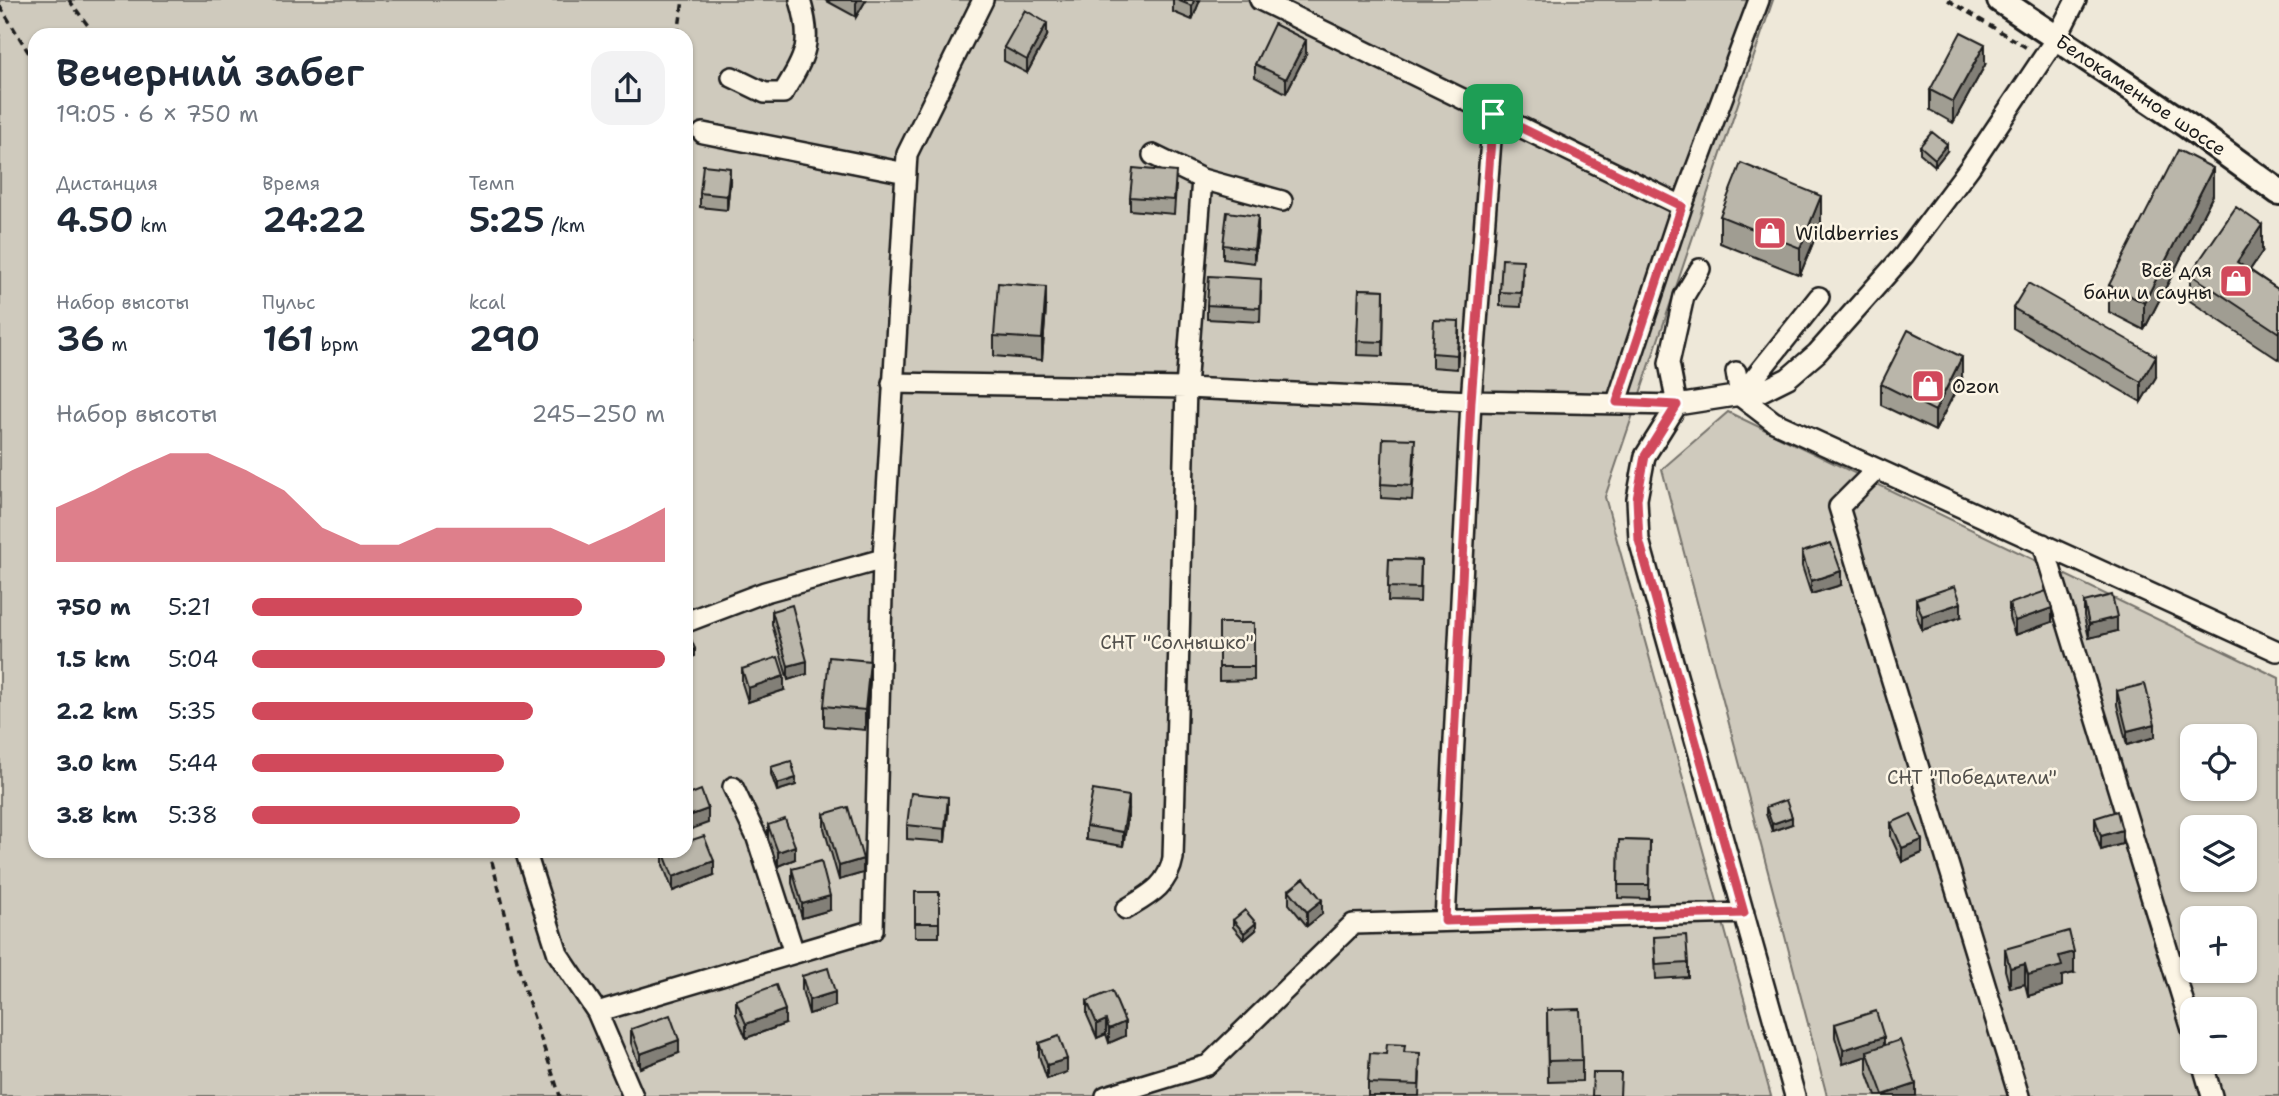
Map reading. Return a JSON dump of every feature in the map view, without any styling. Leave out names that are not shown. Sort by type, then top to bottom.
[{"type":"main road","name":"Белокаменное шоссе","points":[[2000,0],[2188,126],[2279,192]]},
{"type":"street","points":[[732,77],[765,93],[783,93],[796,72],[809,39],[800,0]]},
{"type":"street","points":[[597,1012],[873,930],[883,559],[907,154],[983,0]]},
{"type":"street","points":[[1260,0],[1682,206]]},
{"type":"street","points":[[1617,402],[1682,206],[1759,0]]},
{"type":"street","points":[[892,383],[1186,388],[1471,401],[1677,405],[1760,392],[1788,379],[1860,308],[1970,167],[2057,37],[2076,0]]},
{"type":"street","points":[[1445,921],[1471,401],[1493,114]]},
{"type":"street","points":[[703,133],[906,173]]},
{"type":"street","points":[[1153,155],[1202,180],[1282,201]]},
{"type":"street","points":[[1126,909],[1161,887],[1171,873],[1173,858],[1186,388],[1202,180]]},
{"type":"street","points":[[1700,269],[1684,296],[1669,363],[1677,405],[1645,456],[1637,499],[1639,540],[1795,1096]]},
{"type":"street","points":[[1740,396],[1819,297]]},
{"type":"street","points":[[1736,372],[1740,396],[1774,422],[2277,651]]},
{"type":"street","points":[[1877,469],[1839,507],[2019,1096]]},
{"type":"street","points":[[2043,544],[2182,997]]},
{"type":"street","points":[[693,619],[765,592],[883,559]]},
{"type":"street","points":[[733,787],[757,838],[794,953]]},
{"type":"street","points":[[528,858],[558,954],[597,1012],[633,1096]]},
{"type":"street","points":[[1106,1096],[1208,1065],[1353,924],[1744,913]]},
{"type":"street","points":[[2206,1074],[2212,1096]]},
{"type":"path","points":[[69,0],[90,28]]},
{"type":"path","points":[[679,28],[682,0]]},
{"type":"path","points":[[1948,0],[2020,43]]},
{"type":"path","points":[[0,6],[28,52]]},
{"type":"path","points":[[491,858],[524,988],[561,1096]]},
{"type":"green space","name":"СНТ \"Солнышко\"","points":[[0,0],[1773,0],[1605,497],[1771,1096],[0,1096]]},
{"type":"green space","name":"СНТ \"Победители\"","points":[[1728,412],[2279,678],[2279,1096],[1827,1096],[1662,469]]},
{"type":"building","points":[[1177,0],[1194,0],[1192,6]]},
{"type":"building","points":[[1025,10],[1047,23],[1027,60],[1004,47]]},
{"type":"building","points":[[1274,24],[1306,40],[1286,79],[1255,64]]},
{"type":"building","points":[[1961,32],[1985,44],[1953,102],[1930,90]]},
{"type":"building","points":[[1932,132],[1947,144],[1935,159],[1920,146]]},
{"type":"building","points":[[2178,150],[2213,168],[2144,303],[2109,285]]},
{"type":"building","points":[[1741,163],[1821,196],[1800,248],[1720,216]]},
{"type":"building","points":[[703,165],[730,168],[727,196],[700,193]]},
{"type":"building","points":[[1133,168],[1176,172],[1174,200],[1130,197]]},
{"type":"building","points":[[2236,207],[2262,225],[2237,262],[2279,290],[2279,333],[2190,274]]},
{"type":"building","points":[[1227,212],[1258,216],[1254,249],[1223,245]]},
{"type":"building","points":[[1502,259],[1523,260],[1521,293],[1500,292]]},
{"type":"building","points":[[1209,276],[1261,279],[1260,308],[1207,305]]},
{"type":"building","points":[[998,283],[1046,287],[1042,339],[994,336]]},
{"type":"building","points":[[2028,283],[2156,356],[2141,382],[2013,308]]},
{"type":"building","points":[[1359,289],[1384,290],[1383,342],[1357,341]]},
{"type":"building","points":[[1434,320],[1459,321],[1457,355],[1432,353]]},
{"type":"building","points":[[1908,330],[1962,357],[1935,411],[1881,384]]},
{"type":"building","points":[[1383,438],[1415,439],[1412,486],[1381,484]]},
{"type":"building","points":[[1831,543],[1841,571],[1811,581],[1802,552]]},
{"type":"building","points":[[1389,559],[1421,560],[1420,588],[1388,587]]},
{"type":"building","points":[[1955,586],[1961,603],[1922,616],[1916,599]]},
{"type":"building","points":[[2046,591],[2052,608],[2015,621],[2009,604]]},
{"type":"building","points":[[2112,595],[2117,617],[2089,624],[2084,602]]},
{"type":"building","points":[[792,605],[807,661],[788,666],[772,611]]},
{"type":"building","points":[[1219,623],[1254,623],[1254,667],[1219,667]]},
{"type":"building","points":[[778,657],[784,676],[748,688],[742,669]]},
{"type":"building","points":[[829,657],[870,661],[865,710],[824,706]]},
{"type":"building","points":[[2145,684],[2155,724],[2127,731],[2117,691]]},
{"type":"building","points":[[791,761],[796,778],[777,784],[771,767]]},
{"type":"building","points":[[701,790],[708,809],[693,814],[693,793]]},
{"type":"building","points":[[1093,790],[1129,796],[1123,832],[1086,826]]},
{"type":"building","points":[[911,793],[948,797],[945,829],[907,825]]},
{"type":"building","points":[[1786,800],[1792,817],[1772,824],[1766,807]]},
{"type":"building","points":[[848,807],[863,859],[839,866],[824,814]]},
{"type":"building","points":[[2117,811],[2122,830],[2101,836],[2095,818]]},
{"type":"building","points":[[1911,814],[1922,840],[1902,848],[1891,823]]},
{"type":"building","points":[[785,819],[795,846],[778,852],[768,825]]},
{"type":"building","points":[[704,836],[714,861],[673,877],[666,858],[693,858],[693,840]]},
{"type":"building","points":[[1619,840],[1650,841],[1649,885],[1618,885]]},
{"type":"building","points":[[821,861],[830,896],[802,904],[792,869]]},
{"type":"building","points":[[1304,878],[1322,900],[1307,912],[1289,890]]},
{"type":"building","points":[[915,892],[939,892],[939,923],[915,923]]},
{"type":"building","points":[[1245,910],[1256,923],[1244,933],[1233,920]]},
{"type":"building","points":[[2069,931],[2074,952],[2059,956],[2062,966],[2028,975],[2025,964],[2010,968],[2005,949]]},
{"type":"building","points":[[1686,935],[1688,963],[1656,965],[1654,937]]},
{"type":"building","points":[[828,968],[835,992],[809,1000],[802,976]]},
{"type":"building","points":[[776,985],[785,1010],[746,1024],[736,1000]]},
{"type":"building","points":[[1112,991],[1125,1022],[1109,1029],[1106,1020],[1097,1024],[1087,1001]]},
{"type":"building","points":[[1580,1009],[1582,1060],[1548,1061],[1547,1010]]},
{"type":"building","points":[[1876,1011],[1884,1037],[1843,1050],[1835,1024]]},
{"type":"building","points":[[670,1015],[679,1040],[640,1054],[631,1029]]},
{"type":"building","points":[[1059,1036],[1067,1059],[1047,1065],[1039,1043]]},
{"type":"building","points":[[1900,1040],[1916,1084],[1883,1095],[1867,1051]]},
{"type":"building","points":[[1387,1044],[1405,1045],[1404,1052],[1420,1053],[1419,1085],[1368,1083],[1370,1053],[1386,1054]]},
{"type":"building","points":[[1593,1073],[1621,1073],[1620,1096],[1592,1096]]},
{"type":"place","name":"Wildberries","points":[[1770,233]]},
{"type":"place","name":"Всё для бани и сауны","points":[[2236,281]]},
{"type":"place","name":"Ozon","points":[[1928,386]]},
{"type":"route","points":[[1493,114],[1682,206],[1617,402],[1677,405],[1645,456],[1637,499],[1639,540],[1744,913],[1445,921],[1471,401],[1493,114]]}]
